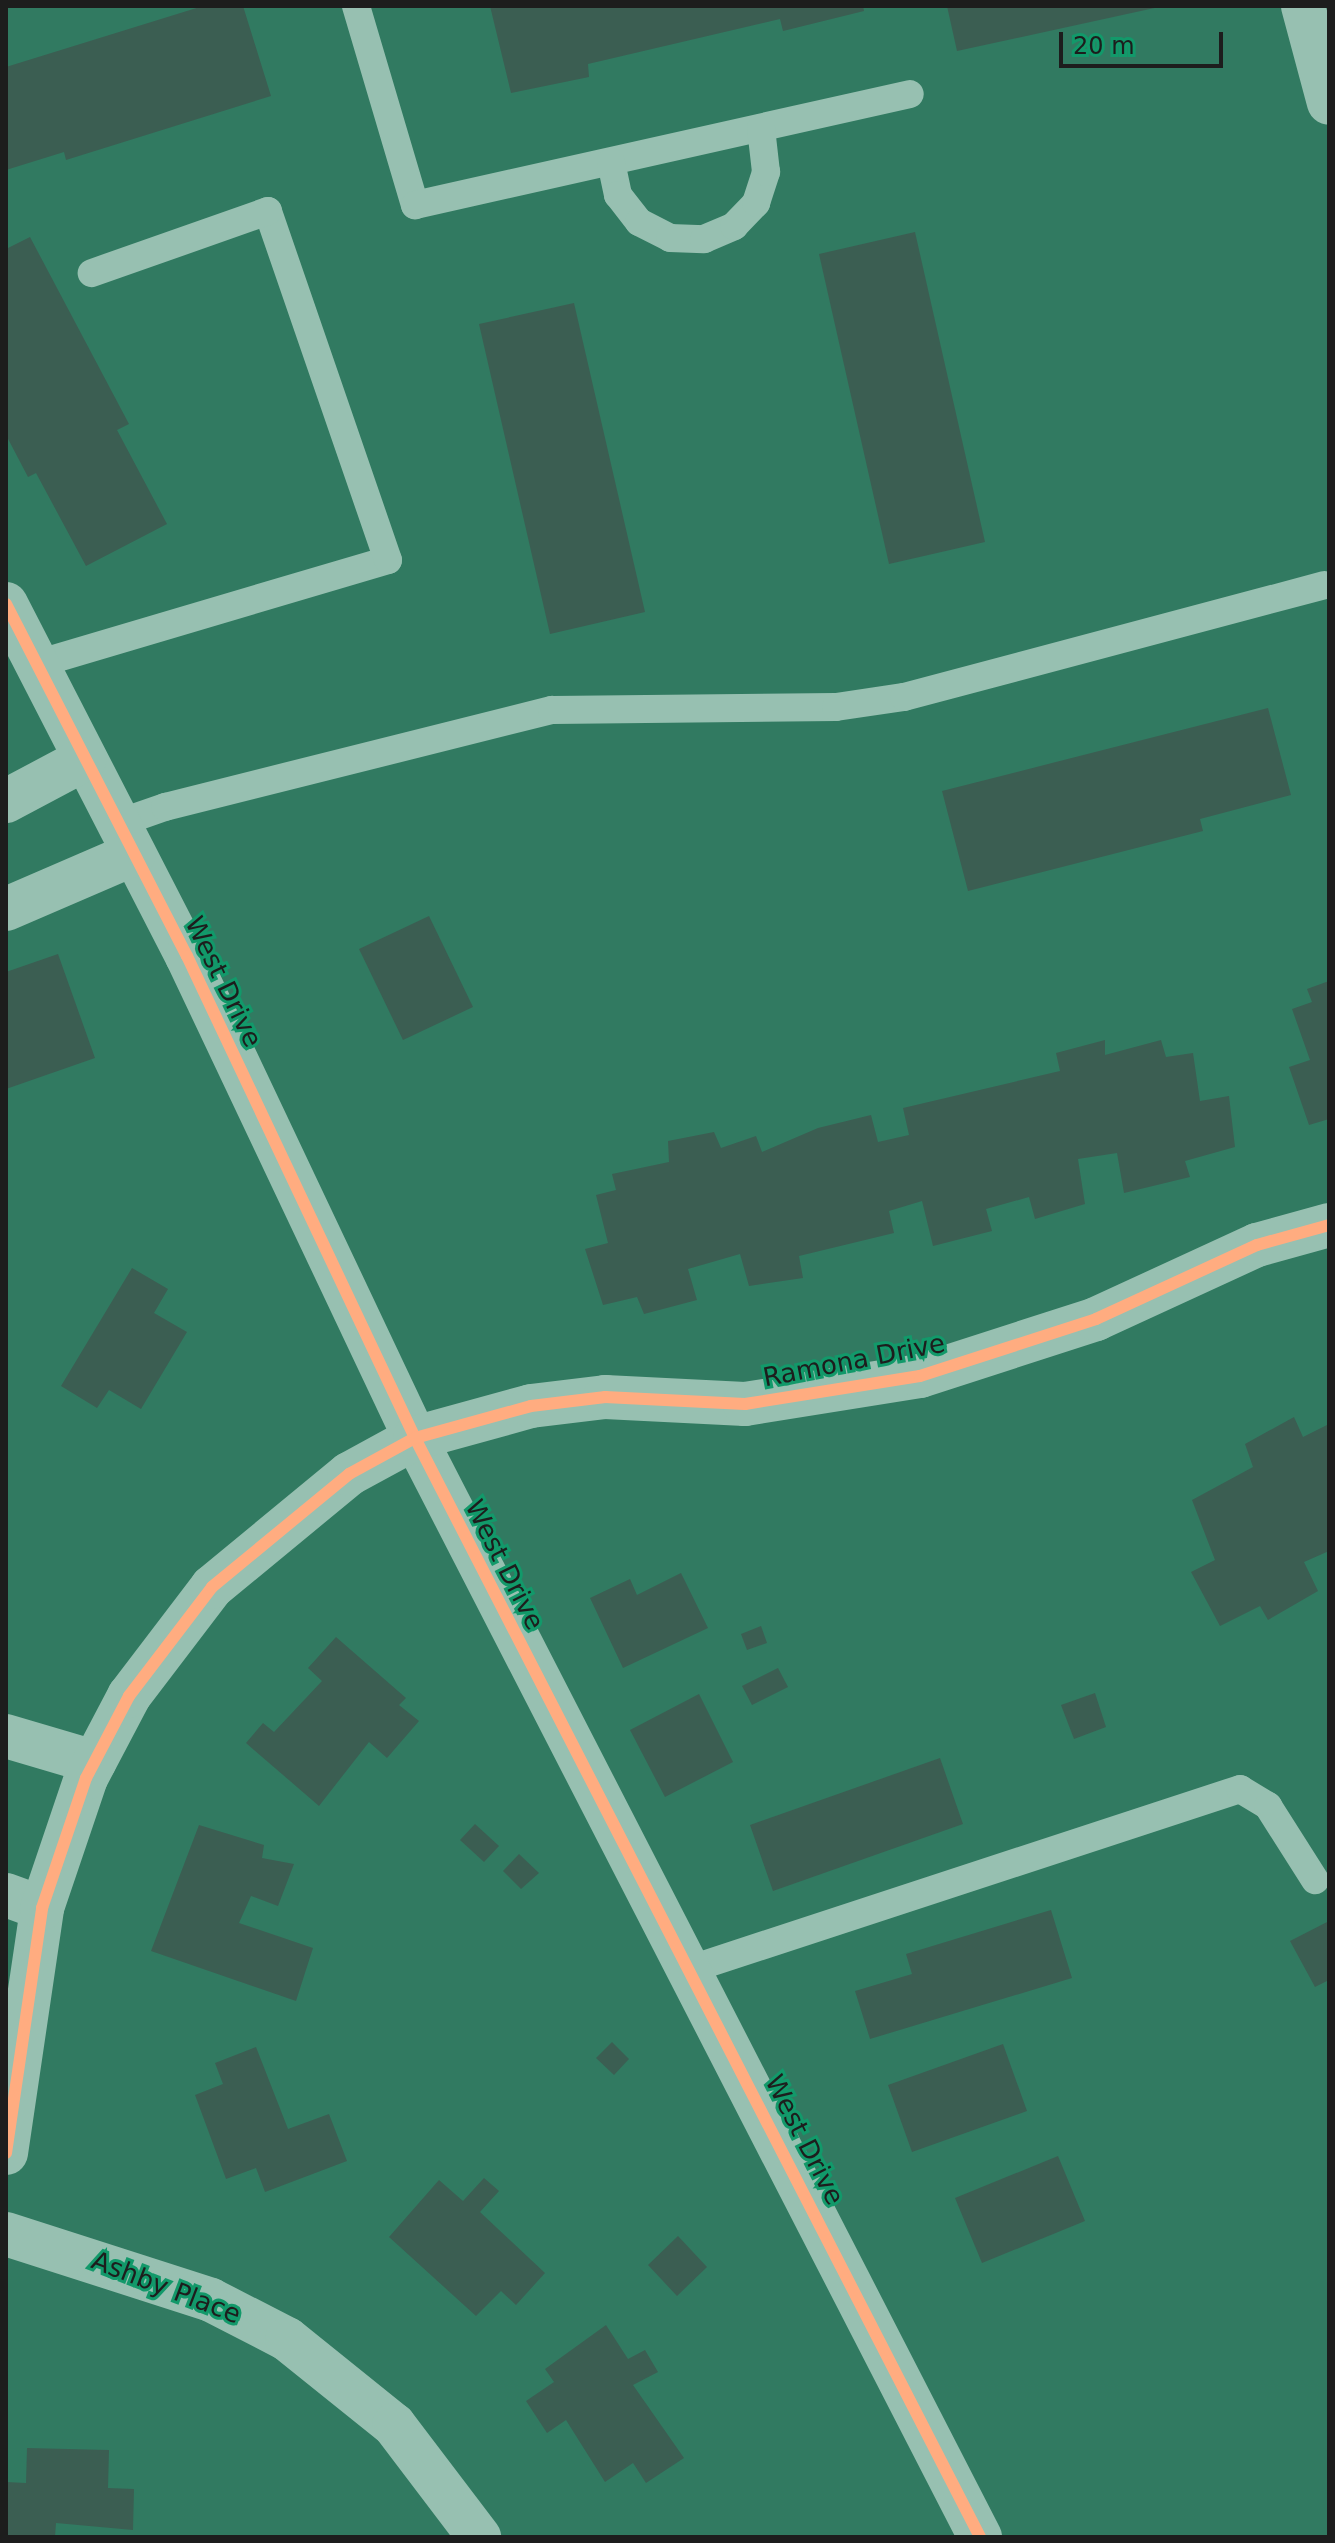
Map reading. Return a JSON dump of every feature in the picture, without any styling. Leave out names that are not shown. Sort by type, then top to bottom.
[{"type":"street","points":[[1303,6],[1322,50],[1329,103]]},
{"type":"street","name":"West Drive","points":[[6,604],[126,839],[415,1438],[691,1969],[980,2537]]},
{"type":"street","points":[[6,801],[85,759]]},
{"type":"street","points":[[6,909],[126,839]]},
{"type":"street","name":"Ramona Drive","points":[[6,2153],[24,1901],[94,1762],[129,1696],[222,1577],[349,1474],[415,1438],[531,1406],[605,1397],[745,1404],[920,1376],[1096,1319],[1257,1245],[1329,1225]]},
{"type":"street","points":[[6,1736],[94,1762]]},
{"type":"street","name":"Ashby Place","points":[[6,2234],[211,2300],[287,2339],[394,2425],[479,2537]]},
{"type":"lane","points":[[356,6],[415,205],[910,94]]},
{"type":"lane","points":[[611,162],[618,195],[639,222],[670,238],[704,239],[734,226],[756,203],[766,172],[761,128]]},
{"type":"lane","points":[[37,664],[388,560],[268,211],[92,273]]},
{"type":"lane","points":[[126,839],[165,807],[552,710],[836,707],[904,697],[1324,585]]},
{"type":"lane","points":[[691,1969],[1240,1789],[1268,1806],[1315,1880]]},
{"type":"building","points":[[203,6],[243,6],[271,96],[66,160],[64,152],[6,170],[6,67]]},
{"type":"building","points":[[490,6],[863,6],[864,11],[783,31],[780,19],[588,64],[589,77],[511,93]]},
{"type":"building","points":[[947,6],[1158,6],[1159,7],[957,51]]},
{"type":"building","points":[[915,232],[985,542],[889,564],[819,254]]},
{"type":"building","points":[[30,237],[129,424],[117,430],[167,524],[86,566],[36,473],[28,477],[6,435],[6,249]]},
{"type":"building","points":[[574,303],[645,612],[550,634],[479,324]]},
{"type":"building","points":[[1268,708],[1291,795],[1200,819],[1203,831],[968,891],[942,791]]},
{"type":"building","points":[[429,916],[473,1007],[403,1040],[359,949]]},
{"type":"building","points":[[58,954],[95,1058],[6,1089],[6,972]]},
{"type":"building","points":[[1329,981],[1329,1119],[1309,1125],[1289,1067],[1310,1060],[1292,1009],[1312,1002],[1307,989]]},
{"type":"building","points":[[1105,1040],[1105,1055],[1161,1040],[1166,1057],[1193,1053],[1200,1101],[1229,1096],[1235,1147],[1185,1161],[1190,1177],[1124,1193],[1117,1153],[1078,1159],[1085,1204],[1035,1219],[1029,1197],[986,1209],[992,1231],[933,1246],[922,1201],[889,1211],[894,1233],[799,1256],[803,1278],[749,1286],[740,1254],[688,1269],[697,1300],[644,1314],[637,1297],[603,1305],[585,1249],[608,1243],[596,1195],[616,1190],[612,1174],[669,1162],[668,1141],[714,1132],[721,1148],[756,1136],[762,1152],[818,1128],[871,1115],[878,1142],[909,1135],[903,1108],[1060,1071],[1056,1053]]},
{"type":"building","points":[[132,1268],[168,1289],[154,1313],[187,1332],[141,1409],[109,1390],[97,1408],[61,1386]]},
{"type":"building","points":[[1294,1417],[1303,1437],[1329,1424],[1329,1551],[1304,1562],[1318,1591],[1268,1620],[1260,1606],[1220,1626],[1191,1572],[1215,1560],[1192,1500],[1253,1467],[1245,1444]]},
{"type":"building","points":[[681,1573],[708,1628],[623,1668],[590,1598],[630,1579],[637,1595]]},
{"type":"building","points":[[761,1626],[767,1643],[747,1650],[741,1634]]},
{"type":"building","points":[[336,1637],[406,1698],[399,1705],[419,1721],[387,1758],[369,1742],[319,1806],[246,1743],[263,1723],[274,1732],[322,1681],[308,1668]]},
{"type":"building","points":[[778,1668],[788,1687],[752,1705],[742,1686]]},
{"type":"building","points":[[1095,1693],[1106,1727],[1074,1739],[1061,1705]]},
{"type":"building","points":[[699,1694],[733,1762],[665,1797],[630,1730]]},
{"type":"building","points":[[940,1758],[963,1824],[773,1891],[750,1825]]},
{"type":"building","points":[[475,1824],[499,1846],[484,1862],[460,1840]]},
{"type":"building","points":[[199,1825],[264,1845],[262,1858],[294,1864],[278,1906],[251,1896],[239,1923],[313,1948],[296,2001],[151,1951]]},
{"type":"building","points":[[519,1854],[539,1873],[521,1889],[503,1871]]},
{"type":"building","points":[[1051,1910],[1072,1978],[870,2039],[855,1991],[912,1974],[906,1954]]},
{"type":"building","points":[[1329,1921],[1329,1980],[1315,1987],[1290,1941]]},
{"type":"building","points":[[612,2042],[629,2059],[614,2075],[596,2058]]},
{"type":"building","points":[[1003,2044],[1027,2111],[912,2152],[888,2085]]},
{"type":"building","points":[[256,2047],[288,2129],[329,2114],[347,2161],[265,2192],[256,2168],[226,2179],[195,2095],[223,2084],[215,2063]]},
{"type":"building","points":[[1058,2156],[1085,2221],[982,2263],[955,2198]]},
{"type":"building","points":[[484,2178],[499,2191],[480,2212],[545,2273],[516,2305],[501,2291],[476,2316],[389,2237],[439,2180],[463,2201]]},
{"type":"building","points":[[678,2236],[707,2267],[677,2296],[648,2265]]},
{"type":"building","points":[[606,2325],[628,2359],[645,2350],[658,2372],[633,2385],[684,2458],[646,2483],[633,2463],[605,2482],[566,2420],[547,2433],[526,2401],[554,2382],[545,2369]]},
{"type":"building","points":[[27,2448],[109,2450],[108,2488],[134,2489],[133,2530],[56,2523],[55,2537],[6,2537],[6,2482],[26,2483]]},
{"type":"cycle path","points":[[6,604],[187,956],[415,1438],[980,2537]]},
{"type":"cycle path","points":[[6,2153],[42,1908],[86,1778],[129,1696],[212,1587],[349,1474],[415,1438],[531,1406],[605,1397],[745,1404],[920,1376],[1096,1319],[1257,1245],[1329,1225]]}]
